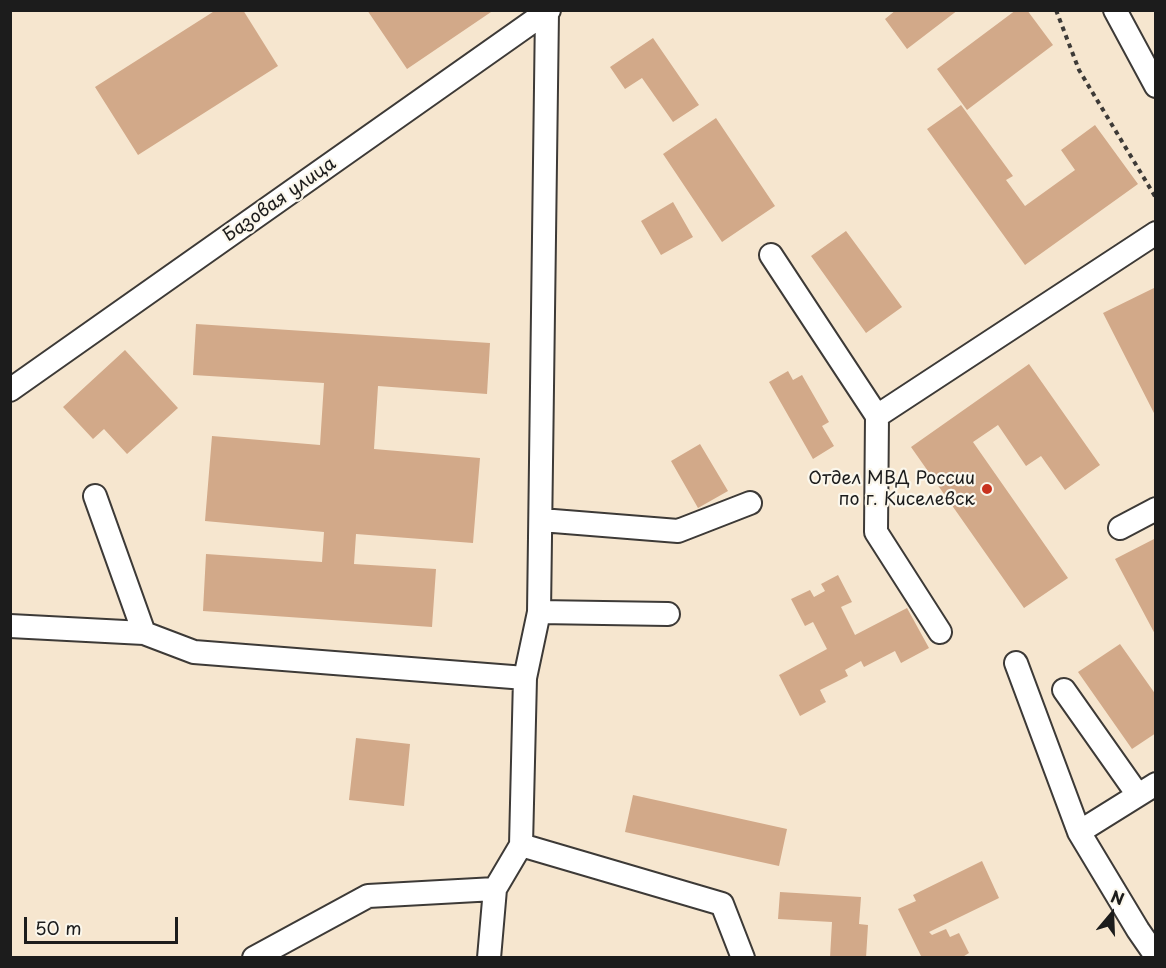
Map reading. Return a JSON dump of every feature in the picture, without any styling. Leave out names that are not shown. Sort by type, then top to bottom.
[{"type":"street","points":[[1115,10],[1155,86]]},
{"type":"street","points":[[489,957],[495,889],[520,845],[525,678],[539,612],[548,11]]},
{"type":"street","name":"Базовая улица","points":[[10,390],[548,11]]},
{"type":"street","points":[[876,416],[1155,233]]},
{"type":"street","points":[[771,255],[876,416],[876,532],[940,632]]},
{"type":"street","points":[[95,496],[144,633]]},
{"type":"street","points":[[541,520],[678,531],[750,503]]},
{"type":"street","points":[[1120,528],[1155,509]]},
{"type":"street","points":[[539,612],[668,614]]},
{"type":"street","points":[[10,626],[144,633],[194,652],[525,678]]},
{"type":"street","points":[[1016,663],[1079,832],[1155,956]]},
{"type":"street","points":[[1064,690],[1147,789],[1079,832]]},
{"type":"street","points":[[520,845],[722,904],[743,957]]},
{"type":"street","points":[[254,957],[368,896],[495,889]]},
{"type":"path","points":[[1056,10],[1079,70],[1155,198]]},
{"type":"building","points":[[216,10],[243,10],[278,66],[138,155],[95,87]]},
{"type":"building","points":[[367,10],[494,10],[407,69]]},
{"type":"building","points":[[896,10],[958,10],[907,49],[885,19]]},
{"type":"building","points":[[1016,10],[1027,10],[1053,45],[967,110],[937,69]]},
{"type":"building","points":[[653,38],[699,105],[673,122],[642,78],[625,89],[610,67]]},
{"type":"building","points":[[961,105],[1013,176],[1006,180],[1025,206],[1075,170],[1061,150],[1095,125],[1138,184],[1025,265],[927,129]]},
{"type":"building","points":[[716,118],[775,206],[722,242],[663,154]]},
{"type":"building","points":[[673,202],[693,237],[661,255],[641,221]]},
{"type":"building","points":[[846,231],[902,307],[866,333],[811,256]]},
{"type":"building","points":[[1156,287],[1156,417],[1103,313]]},
{"type":"building","points":[[196,324],[490,343],[487,394],[378,386],[374,449],[480,458],[473,543],[356,534],[354,564],[436,569],[432,627],[203,611],[206,554],[322,562],[324,532],[205,521],[212,436],[320,445],[324,383],[193,375]]},
{"type":"building","points":[[125,350],[178,408],[127,454],[104,429],[93,439],[63,407]]},
{"type":"building","points":[[1029,364],[1100,465],[1065,490],[1041,456],[1026,466],[998,425],[973,442],[1068,578],[1024,608],[911,447]]},
{"type":"building","points":[[788,371],[793,380],[802,375],[829,422],[822,426],[834,446],[813,459],[769,382]]},
{"type":"building","points":[[700,444],[728,491],[698,508],[671,461]]},
{"type":"building","points":[[1156,538],[1156,636],[1115,559]]},
{"type":"building","points":[[838,575],[852,602],[841,607],[855,635],[907,608],[929,648],[901,663],[895,651],[864,667],[861,661],[845,670],[848,676],[820,690],[826,702],[800,716],[779,675],[827,649],[813,622],[805,626],[791,599],[810,590],[814,597],[825,591],[821,584]]},
{"type":"building","points":[[1120,644],[1156,695],[1156,733],[1132,749],[1078,672]]},
{"type":"building","points":[[356,738],[410,744],[404,806],[349,800]]},
{"type":"building","points":[[633,795],[787,829],[779,866],[625,832]]},
{"type":"building","points":[[982,861],[999,898],[929,932],[932,935],[946,929],[950,937],[959,933],[969,953],[961,958],[922,958],[898,909],[916,901],[913,895]]},
{"type":"building","points":[[780,892],[861,897],[859,924],[868,925],[866,958],[830,958],[832,922],[778,919]]},
{"type":"place","name":"Отдел МВД России по г. Киселевск","points":[[987,489]]}]
